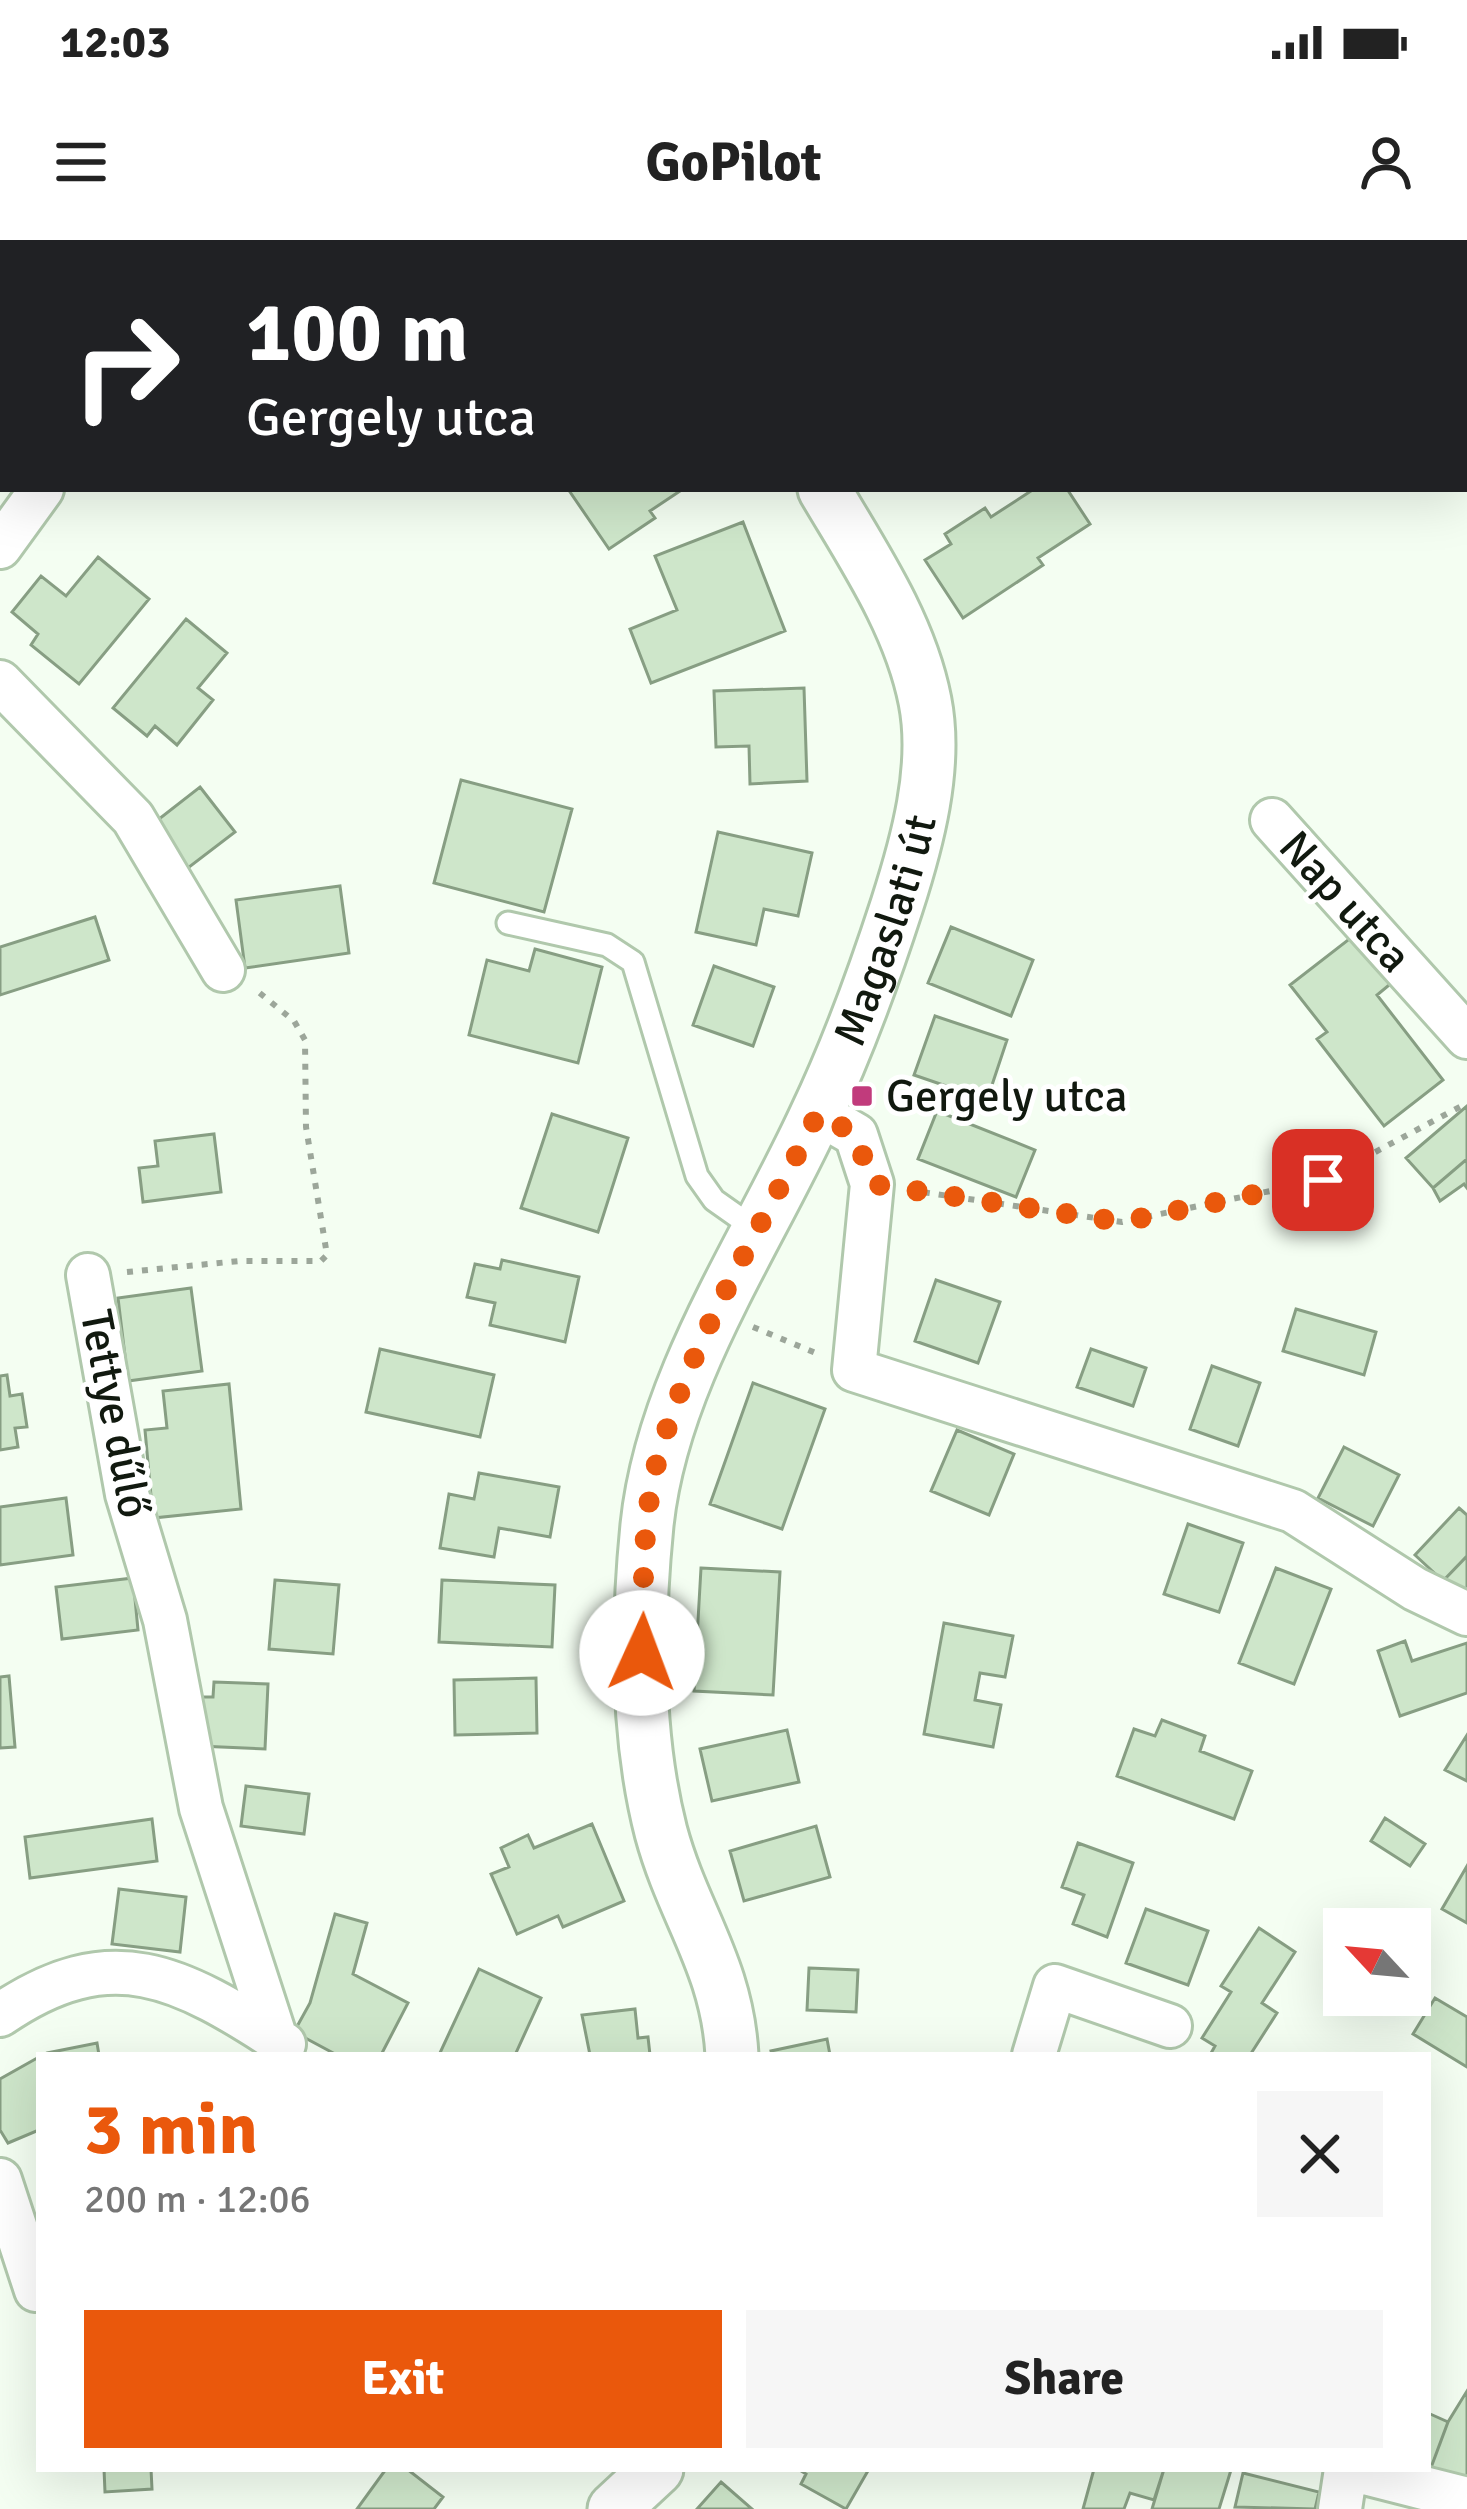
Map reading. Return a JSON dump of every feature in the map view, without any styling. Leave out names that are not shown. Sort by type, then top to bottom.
[{"type":"street","points":[[0,548],[40,492]]},
{"type":"street","name":"Magaslati út","points":[[732,2052],[729,2004],[662,1834],[644,1729],[647,1526],[657,1462],[719,1312],[818,1113],[911,861],[925,787],[926,703],[896,615],[826,492]]},
{"type":"street","points":[[0,682],[133,818],[223,970]]},
{"type":"street","name":"Nap utca","points":[[1272,820],[1467,1037]]},
{"type":"street","points":[[818,1113],[856,1135],[872,1184],[854,1370],[1293,1511],[1415,1589],[1467,1614]]},
{"type":"street","name":"Tettye dűlő","points":[[88,1276],[127,1494],[165,1620],[201,1808],[288,2047]]},
{"type":"street","points":[[0,2015],[33,1992],[70,1977],[104,1970],[141,1972],[191,1992],[288,2047]]},
{"type":"street","points":[[1035,2052],[1055,1986],[1170,2026]]},
{"type":"street","points":[[0,2180],[35,2290]]},
{"type":"street","points":[[614,2509],[654,2472]]},
{"type":"street","points":[[1340,2509],[1347,2472]]},
{"type":"street","points":[[1360,2472],[1467,2499]]},
{"type":"lane","points":[[508,923],[607,945],[633,962],[697,1176],[714,1200],[759,1232]]},
{"type":"path","name":"Tettye dűlő","points":[[88,1276],[239,1261],[321,1261],[327,1255],[307,1127],[305,1040],[294,1021],[265,995],[223,970]]},
{"type":"path","points":[[872,1184],[1122,1222],[1323,1180],[1467,1103]]},
{"type":"path","points":[[719,1312],[854,1370]]},
{"type":"building","points":[[570,492],[678,492],[650,511],[655,518],[609,549]]},
{"type":"building","points":[[1029,492],[1069,492],[1090,524],[1038,558],[1043,565],[963,618],[925,560],[951,544],[945,534],[985,508],[991,517]]},
{"type":"building","points":[[743,522],[785,631],[651,683],[630,629],[677,610],[655,556]]},
{"type":"building","points":[[98,557],[149,599],[79,684],[31,645],[38,634],[12,612],[41,576],[66,596]]},
{"type":"building","points":[[186,619],[227,653],[198,688],[213,700],[177,745],[155,726],[147,736],[113,708]]},
{"type":"building","points":[[804,688],[807,781],[750,784],[749,746],[716,747],[714,691]]},
{"type":"building","points":[[461,780],[572,809],[544,912],[434,883]]},
{"type":"building","points":[[200,787],[235,832],[184,871],[150,826]]},
{"type":"building","points":[[718,832],[812,853],[798,916],[764,909],[756,945],[696,932]]},
{"type":"building","points":[[340,886],[349,953],[245,968],[236,900]]},
{"type":"building","points":[[95,917],[109,960],[0,995],[0,947]]},
{"type":"building","points":[[951,927],[1033,960],[1011,1016],[928,983]]},
{"type":"building","points":[[1357,933],[1394,981],[1377,995],[1443,1080],[1384,1126],[1317,1039],[1327,1032],[1290,985]]},
{"type":"building","points":[[535,949],[602,967],[578,1063],[469,1035],[487,960],[529,971]]},
{"type":"building","points":[[714,966],[774,987],[753,1046],[693,1025]]},
{"type":"building","points":[[935,1016],[1007,1040],[987,1100],[914,1075]]},
{"type":"building","points":[[1467,1106],[1467,1159],[1433,1188],[1406,1158]]},
{"type":"building","points":[[937,1111],[1035,1150],[1016,1197],[918,1159]]},
{"type":"building","points":[[552,1114],[628,1138],[598,1232],[521,1208]]},
{"type":"building","points":[[214,1134],[221,1192],[143,1202],[139,1168],[158,1166],[155,1141]]},
{"type":"building","points":[[1467,1159],[1467,1188],[1464,1184],[1440,1201],[1433,1188]]},
{"type":"building","points":[[502,1260],[579,1277],[565,1342],[490,1325],[495,1303],[467,1297],[475,1264],[500,1269]]},
{"type":"building","points":[[936,1280],[1000,1302],[978,1363],[915,1341]]},
{"type":"building","points":[[191,1288],[202,1371],[128,1381],[118,1298]]},
{"type":"building","points":[[1296,1309],[1376,1332],[1364,1375],[1283,1351]]},
{"type":"building","points":[[380,1349],[494,1375],[480,1437],[366,1412]]},
{"type":"building","points":[[1091,1349],[1146,1368],[1133,1406],[1077,1387]]},
{"type":"building","points":[[1212,1366],[1260,1383],[1238,1446],[1190,1429]]},
{"type":"building","points":[[7,1375],[10,1396],[22,1394],[27,1427],[15,1428],[18,1447],[0,1450],[0,1376]]},
{"type":"building","points":[[753,1383],[825,1409],[782,1529],[710,1504]]},
{"type":"building","points":[[229,1384],[241,1509],[153,1518],[145,1430],[167,1428],[163,1391]]},
{"type":"building","points":[[957,1430],[1014,1454],[989,1515],[931,1491]]},
{"type":"building","points":[[1344,1447],[1399,1475],[1373,1526],[1318,1498]]},
{"type":"building","points":[[479,1473],[559,1487],[550,1537],[499,1528],[494,1557],[440,1548],[449,1494],[474,1499]]},
{"type":"building","points":[[66,1498],[73,1555],[0,1565],[0,1507]]},
{"type":"building","points":[[1459,1508],[1467,1515],[1467,1556],[1443,1581],[1415,1555]]},
{"type":"building","points":[[1188,1524],[1243,1543],[1219,1612],[1164,1594]]},
{"type":"building","points":[[1467,1556],[1467,1604],[1443,1581]]},
{"type":"building","points":[[701,1568],[780,1572],[773,1695],[694,1691]]},
{"type":"building","points":[[1276,1568],[1331,1589],[1294,1684],[1239,1663]]},
{"type":"building","points":[[133,1578],[138,1630],[62,1639],[56,1587]]},
{"type":"building","points":[[275,1580],[339,1585],[333,1654],[269,1649]]},
{"type":"building","points":[[442,1580],[555,1585],[552,1647],[439,1642]]},
{"type":"building","points":[[944,1623],[1013,1636],[1005,1677],[980,1673],[975,1700],[1001,1705],[993,1747],[924,1734]]},
{"type":"building","points":[[1405,1641],[1412,1661],[1467,1643],[1467,1693],[1400,1716],[1378,1651]]},
{"type":"building","points":[[9,1676],[15,1747],[0,1748],[0,1677]]},
{"type":"building","points":[[536,1678],[537,1733],[455,1735],[454,1680]]},
{"type":"building","points":[[214,1682],[268,1684],[265,1749],[199,1746],[202,1697],[213,1697]]},
{"type":"building","points":[[1162,1720],[1205,1736],[1200,1751],[1252,1771],[1234,1819],[1117,1776],[1134,1729],[1155,1736]]},
{"type":"building","points":[[787,1730],[799,1782],[712,1801],[700,1749]]},
{"type":"building","points":[[1467,1735],[1467,1781],[1445,1770]]},
{"type":"building","points":[[246,1786],[309,1794],[304,1834],[241,1826]]},
{"type":"building","points":[[1385,1818],[1425,1844],[1410,1866],[1371,1841]]},
{"type":"building","points":[[152,1819],[157,1861],[30,1878],[25,1837]]},
{"type":"building","points":[[592,1824],[624,1901],[563,1927],[558,1916],[517,1934],[491,1874],[509,1867],[501,1848],[528,1835],[534,1848]]},
{"type":"building","points":[[816,1826],[830,1877],[744,1901],[730,1851]]},
{"type":"building","points":[[1078,1843],[1133,1863],[1107,1937],[1073,1924],[1084,1895],[1062,1887]]},
{"type":"building","points":[[1467,1866],[1467,1923],[1442,1909]]},
{"type":"building","points":[[119,1889],[186,1897],[180,1952],[112,1944]]},
{"type":"building","points":[[1146,1909],[1208,1931],[1188,1985],[1126,1963]]},
{"type":"building","points":[[335,1914],[367,1923],[353,1974],[408,2003],[383,2052],[331,2052],[294,2032],[310,2003]]},
{"type":"building","points":[[1259,1928],[1295,1952],[1262,2003],[1277,2013],[1252,2052],[1212,2052],[1215,2046],[1202,2038],[1231,1992],[1221,1986]]},
{"type":"building","points":[[809,1968],[858,1970],[856,2012],[807,2010]]},
{"type":"building","points":[[479,1969],[541,1998],[516,2052],[440,2052]]},
{"type":"building","points":[[1435,1998],[1467,2017],[1467,2067],[1413,2034],[1424,2016],[1431,2016]]},
{"type":"building","points":[[635,2009],[638,2038],[648,2037],[650,2052],[589,2052],[582,2015]]},
{"type":"building","points":[[827,2039],[829,2052],[771,2052]]},
{"type":"building","points":[[97,2043],[98,2052],[52,2052]]},
{"type":"building","points":[[36,2059],[36,2131],[8,2143],[0,2130],[0,2079]]},
{"type":"building","points":[[1467,2391],[1467,2481],[1429,2473],[1448,2422]]},
{"type":"building","points":[[1431,2414],[1448,2422],[1431,2468]]},
{"type":"building","points":[[104,2472],[151,2472],[152,2489],[105,2492]]},
{"type":"building","points":[[384,2472],[411,2472],[443,2497],[434,2509],[357,2509]]},
{"type":"building","points":[[803,2472],[867,2472],[846,2509],[801,2484]]},
{"type":"building","points":[[1093,2472],[1163,2472],[1154,2500],[1130,2493],[1124,2509],[1083,2509]]},
{"type":"building","points":[[1163,2472],[1230,2472],[1219,2509],[1152,2509]]},
{"type":"building","points":[[1243,2473],[1319,2492],[1315,2509],[1235,2507]]},
{"type":"building","points":[[721,2482],[752,2509],[697,2509]]},
{"type":"place","name":"Gergely utca","points":[[862,1096]]},
{"type":"route","points":[[642,1653],[647,1526],[657,1462],[719,1312],[818,1113],[856,1135],[867,1154],[872,1184],[1046,1214],[1122,1222],[1214,1207],[1323,1180]]}]
